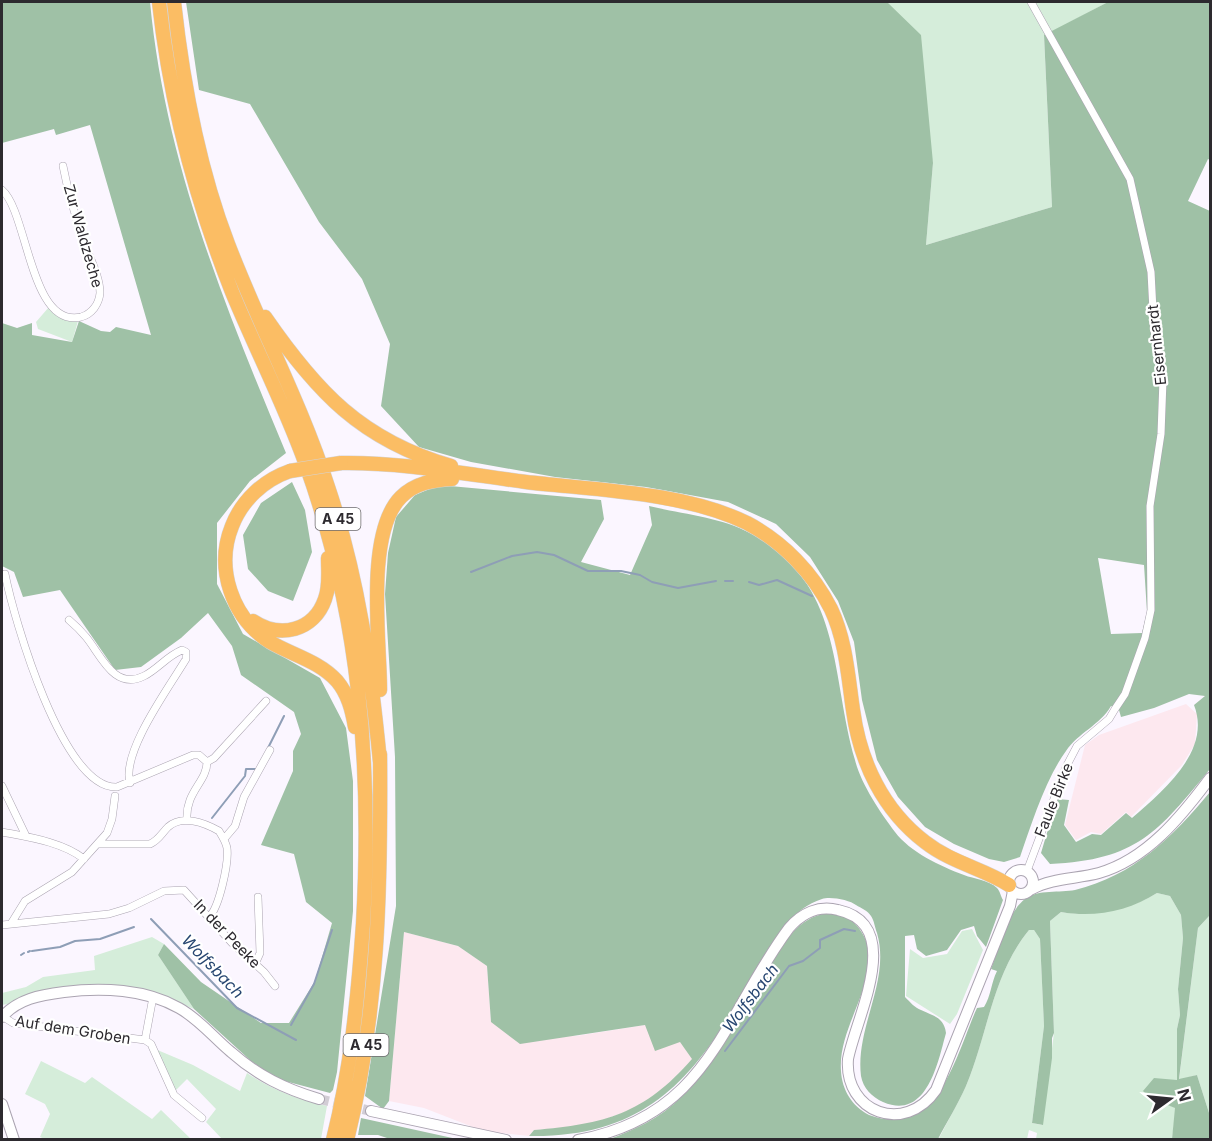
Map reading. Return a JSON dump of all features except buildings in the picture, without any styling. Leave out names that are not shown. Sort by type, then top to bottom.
[{"type":"highway","name":"A 45","points":[[159,2],[177,118],[198,197],[233,294],[305,462],[326,525],[352,643],[360,699],[367,795],[359,993],[349,1065],[333,1140]]},
{"type":"highway","name":"A 45","points":[[174,2],[181,63],[198,146],[224,232],[298,407],[339,520],[366,640],[380,762],[381,881],[373,1005],[363,1067],[347,1140]]},
{"type":"highway","points":[[247,290],[313,383],[339,407],[378,435],[416,454],[488,477]]},
{"type":"highway","points":[[367,795],[353,713],[344,690],[322,669],[258,633],[240,611],[230,589],[225,565],[231,528],[242,507],[258,489],[290,471],[341,463],[382,464],[693,504],[746,523],[776,542],[807,573],[831,610],[843,643],[861,747],[881,792],[900,819],[929,845],[963,866],[992,876],[1013,887]]},
{"type":"highway","points":[[380,762],[378,581],[381,543],[388,517],[400,498],[420,484],[439,479],[488,477]]},
{"type":"highway","points":[[240,611],[255,623],[274,631],[295,630],[314,618],[323,605],[328,588],[326,525]]},
{"type":"main road","points":[[1013,887],[1032,889],[1046,882],[1104,872],[1139,853],[1177,820],[1210,778]]},
{"type":"main road","points":[[578,1140],[609,1132],[637,1120],[667,1101],[696,1075],[719,1045],[789,928],[804,915],[822,909],[842,910],[859,920],[869,933],[873,944],[872,973],[848,1059],[849,1079],[853,1089],[865,1104],[881,1113],[899,1114],[917,1109],[936,1090],[1010,906],[1016,870],[1046,882]]},
{"type":"main road","points":[[1030,874],[1032,889]]},
{"type":"main road","points":[[2,1016],[22,1001],[76,990],[98,989],[153,997],[188,1013],[250,1068],[268,1080],[319,1099]]},
{"type":"main road","points":[[2,1104],[14,1140]]},
{"type":"main road","points":[[371,1111],[506,1140]]},
{"type":"street","name":"Eisernhardt","points":[[1031,2],[1130,179],[1151,272],[1154,330],[1163,380],[1161,434],[1150,506],[1151,610],[1133,671],[1115,709]]},
{"type":"street","name":"Zur Waldzeche","points":[[2,190],[12,204],[38,284],[46,297],[65,315],[74,317],[86,315],[96,307],[100,290],[71,202],[63,166]]},
{"type":"street","points":[[5,574],[18,626],[47,705],[65,744],[81,767],[101,784],[109,787],[130,783],[193,755],[200,755],[207,762],[207,769],[187,803],[187,820]]},
{"type":"street","points":[[69,620],[85,636],[109,670],[124,679],[138,678],[148,674],[167,657],[182,650],[186,652],[186,658],[137,745],[130,762],[128,775],[130,783]]},
{"type":"street","points":[[207,762],[214,758],[266,701]]},
{"type":"street","name":"Faule Birke","points":[[1030,874],[1066,767],[1077,746],[1109,719],[1115,709]]},
{"type":"street","points":[[224,839],[236,826],[244,797],[270,750]]},
{"type":"street","points":[[2,786],[26,836]]},
{"type":"street","points":[[12,922],[25,901],[72,872],[107,833],[112,819],[115,796]]},
{"type":"street","points":[[98,844],[150,844],[162,836],[171,825],[187,820],[210,825],[219,831],[224,839],[226,859],[217,907],[209,917]]},
{"type":"street","points":[[2,832],[26,836],[76,853],[84,859]]},
{"type":"street","name":"In der Peeke","points":[[2,925],[12,922],[42,923],[109,914],[175,889],[188,892],[275,986]]},
{"type":"street","points":[[255,964],[260,953],[258,897]]},
{"type":"street","points":[[153,997],[145,1040],[151,1044],[174,1095],[202,1118]]},
{"type":"street","name":"Auf dem Groben","points":[[2,1016],[13,1023],[145,1040]]},
{"type":"shaded area","points":[[1186,704],[1197,714],[1195,744],[1182,765],[1131,817],[1126,812],[1101,834],[1091,832],[1076,840],[1065,825],[1085,745],[1099,735]]},
{"type":"shaded area","points":[[404,932],[458,946],[487,966],[491,1022],[576,1036],[645,1025],[680,1042],[693,1059],[658,1094],[634,1109],[585,1126],[534,1130],[529,1136],[483,1131],[424,1108],[389,1101]]},
{"type":"green space","points":[[2,2],[150,2],[169,119],[184,176],[220,288],[286,453],[250,481],[217,523],[217,584],[243,634],[320,678],[346,728],[353,781],[353,911],[337,1072],[333,1090],[330,1093],[277,1079],[251,1061],[194,1009],[158,955],[164,944],[201,982],[261,1023],[289,1023],[315,981],[332,923],[306,902],[294,854],[261,845],[293,771],[293,751],[301,734],[294,712],[241,675],[232,646],[208,613],[181,638],[141,667],[115,670],[60,590],[23,597],[14,572],[2,566],[2,323],[17,328],[32,323],[32,335],[72,342],[79,321],[101,331],[110,332],[116,327],[151,335],[90,125],[56,135],[54,129],[2,143]]},
{"type":"green space","points":[[186,2],[887,2],[921,35],[933,163],[926,245],[1052,207],[1044,35],[1108,2],[1210,2],[1210,160],[1208,159],[1188,201],[1210,211],[1210,769],[1175,810],[1143,839],[1125,849],[1104,856],[1050,864],[1041,853],[1057,799],[1069,800],[1064,825],[1076,842],[1092,834],[1101,835],[1126,813],[1132,818],[1170,783],[1190,754],[1196,738],[1198,722],[1194,705],[1205,696],[1189,694],[1154,708],[1121,717],[1119,710],[1111,706],[1101,719],[1071,745],[1059,762],[1040,802],[1020,857],[1004,862],[989,859],[954,844],[925,827],[898,797],[877,760],[862,700],[854,642],[838,601],[810,557],[776,524],[728,502],[646,487],[555,477],[471,462],[419,447],[381,406],[390,344],[362,279],[319,222],[250,104],[199,90]],"holes":[[[1098,558],[1144,565],[1147,612],[1142,633],[1111,634]]]},
{"type":"green space","points":[[887,2],[1108,2],[1044,36],[1052,207],[926,245],[933,163]]},
{"type":"green space","points":[[49,307],[63,318],[78,321],[72,342],[38,329],[36,322]]},
{"type":"green space","points":[[292,482],[305,510],[312,552],[293,601],[268,591],[248,569],[243,535],[261,503]]},
{"type":"green space","points":[[439,485],[601,500],[604,519],[581,562],[630,575],[652,525],[649,506],[714,520],[750,533],[780,554],[803,578],[818,604],[828,633],[855,760],[866,788],[877,807],[895,832],[909,846],[945,867],[994,885],[1003,900],[986,947],[977,936],[974,926],[961,930],[947,950],[926,956],[917,949],[914,935],[905,936],[905,997],[917,1008],[940,1020],[946,1033],[934,1073],[920,1096],[910,1103],[898,1106],[879,1100],[869,1092],[864,1084],[861,1076],[863,1040],[880,969],[877,933],[870,914],[866,911],[853,903],[830,898],[810,904],[783,928],[714,1039],[693,1067],[668,1091],[641,1111],[609,1125],[572,1134],[529,1136],[534,1130],[603,1119],[640,1104],[674,1078],[692,1059],[680,1042],[655,1051],[645,1025],[520,1044],[491,1022],[487,966],[458,946],[404,932],[389,1101],[383,1109],[365,1096],[396,906],[395,757],[385,594],[388,553],[396,517],[415,495]]},
{"type":"green space","points":[[1210,792],[1210,915],[1198,928],[1179,1079],[1197,1075],[1210,1116],[1210,1139],[1172,1139],[1175,1108],[1150,1098],[1143,1091],[1154,1078],[1177,1080],[1177,1029],[1180,1015],[1178,989],[1183,938],[1181,915],[1170,896],[1157,893],[1123,909],[1086,914],[1061,912],[1050,921],[1054,1033],[1043,1125],[1032,1123],[1044,1026],[1040,939],[1034,930],[1029,930],[1007,966],[992,1005],[974,1066],[938,1139],[607,1140],[647,1123],[681,1097],[730,1035],[778,952],[790,936],[805,922],[831,913],[849,919],[859,928],[866,940],[869,953],[865,983],[844,1041],[841,1056],[842,1078],[846,1091],[853,1102],[869,1115],[893,1120],[913,1115],[929,1104],[942,1087],[977,1008],[984,1007],[986,1003],[997,971],[991,969],[1008,922],[1018,905],[1036,894],[1075,890],[1096,884],[1133,865],[1166,839]]},
{"type":"green space","points":[[1157,893],[1170,896],[1181,915],[1183,938],[1178,989],[1180,1015],[1177,1029],[1177,1081],[1150,1098],[1176,1108],[1172,1139],[1036,1139],[1037,1133],[1029,1130],[1027,1139],[938,1140],[960,1100],[974,1066],[992,1005],[1007,966],[1029,930],[1034,930],[1040,939],[1044,1026],[1032,1123],[1042,1125],[1054,1033],[1050,921],[1061,912],[1085,913],[1111,910],[1147,899]]},
{"type":"green space","points":[[1210,915],[1210,1116],[1197,1075],[1179,1080],[1198,928]]},
{"type":"green space","points":[[972,929],[983,950],[957,1014],[950,1024],[906,996],[910,949],[923,958],[947,954],[962,931]]},
{"type":"green space","points":[[152,937],[164,944],[158,955],[194,1009],[153,992],[107,986],[2,1005],[2,993],[26,987],[43,977],[95,970],[94,956]]},
{"type":"green space","points":[[155,1049],[193,1065],[240,1091],[247,1073],[285,1093],[327,1106],[321,1139],[222,1139],[206,1122],[216,1109],[187,1079],[175,1091]]},
{"type":"green space","points":[[41,1061],[85,1083],[92,1077],[152,1119],[161,1110],[191,1139],[45,1139],[40,1137],[50,1114],[45,1104],[25,1094]]},
{"type":"green space","points":[[361,1118],[457,1139],[393,1140],[378,1135],[358,1135]]},
{"type":"waterway","points":[[471,572],[512,556],[537,552],[554,555],[588,571],[621,571],[678,588],[716,581]]},
{"type":"waterway","points":[[749,582],[759,585],[777,580],[812,596]]},
{"type":"waterway","points":[[725,581],[733,581]]},
{"type":"waterway","points":[[268,748],[284,716]]},
{"type":"waterway","points":[[212,818],[245,776],[246,769],[257,769]]},
{"type":"waterway","name":"Wolfsbach","points":[[151,919],[237,1008],[296,1040]]},
{"type":"waterway","points":[[32,951],[60,947],[75,941],[100,939],[134,927]]},
{"type":"waterway","name":"Wolfsbach","points":[[725,1051],[789,966],[803,961],[820,948],[820,940],[844,929],[855,931]]},
{"type":"waterway","points":[[291,1025],[314,984],[332,930]]},
{"type":"tunnel","points":[[319,1099],[371,1111]]}]
